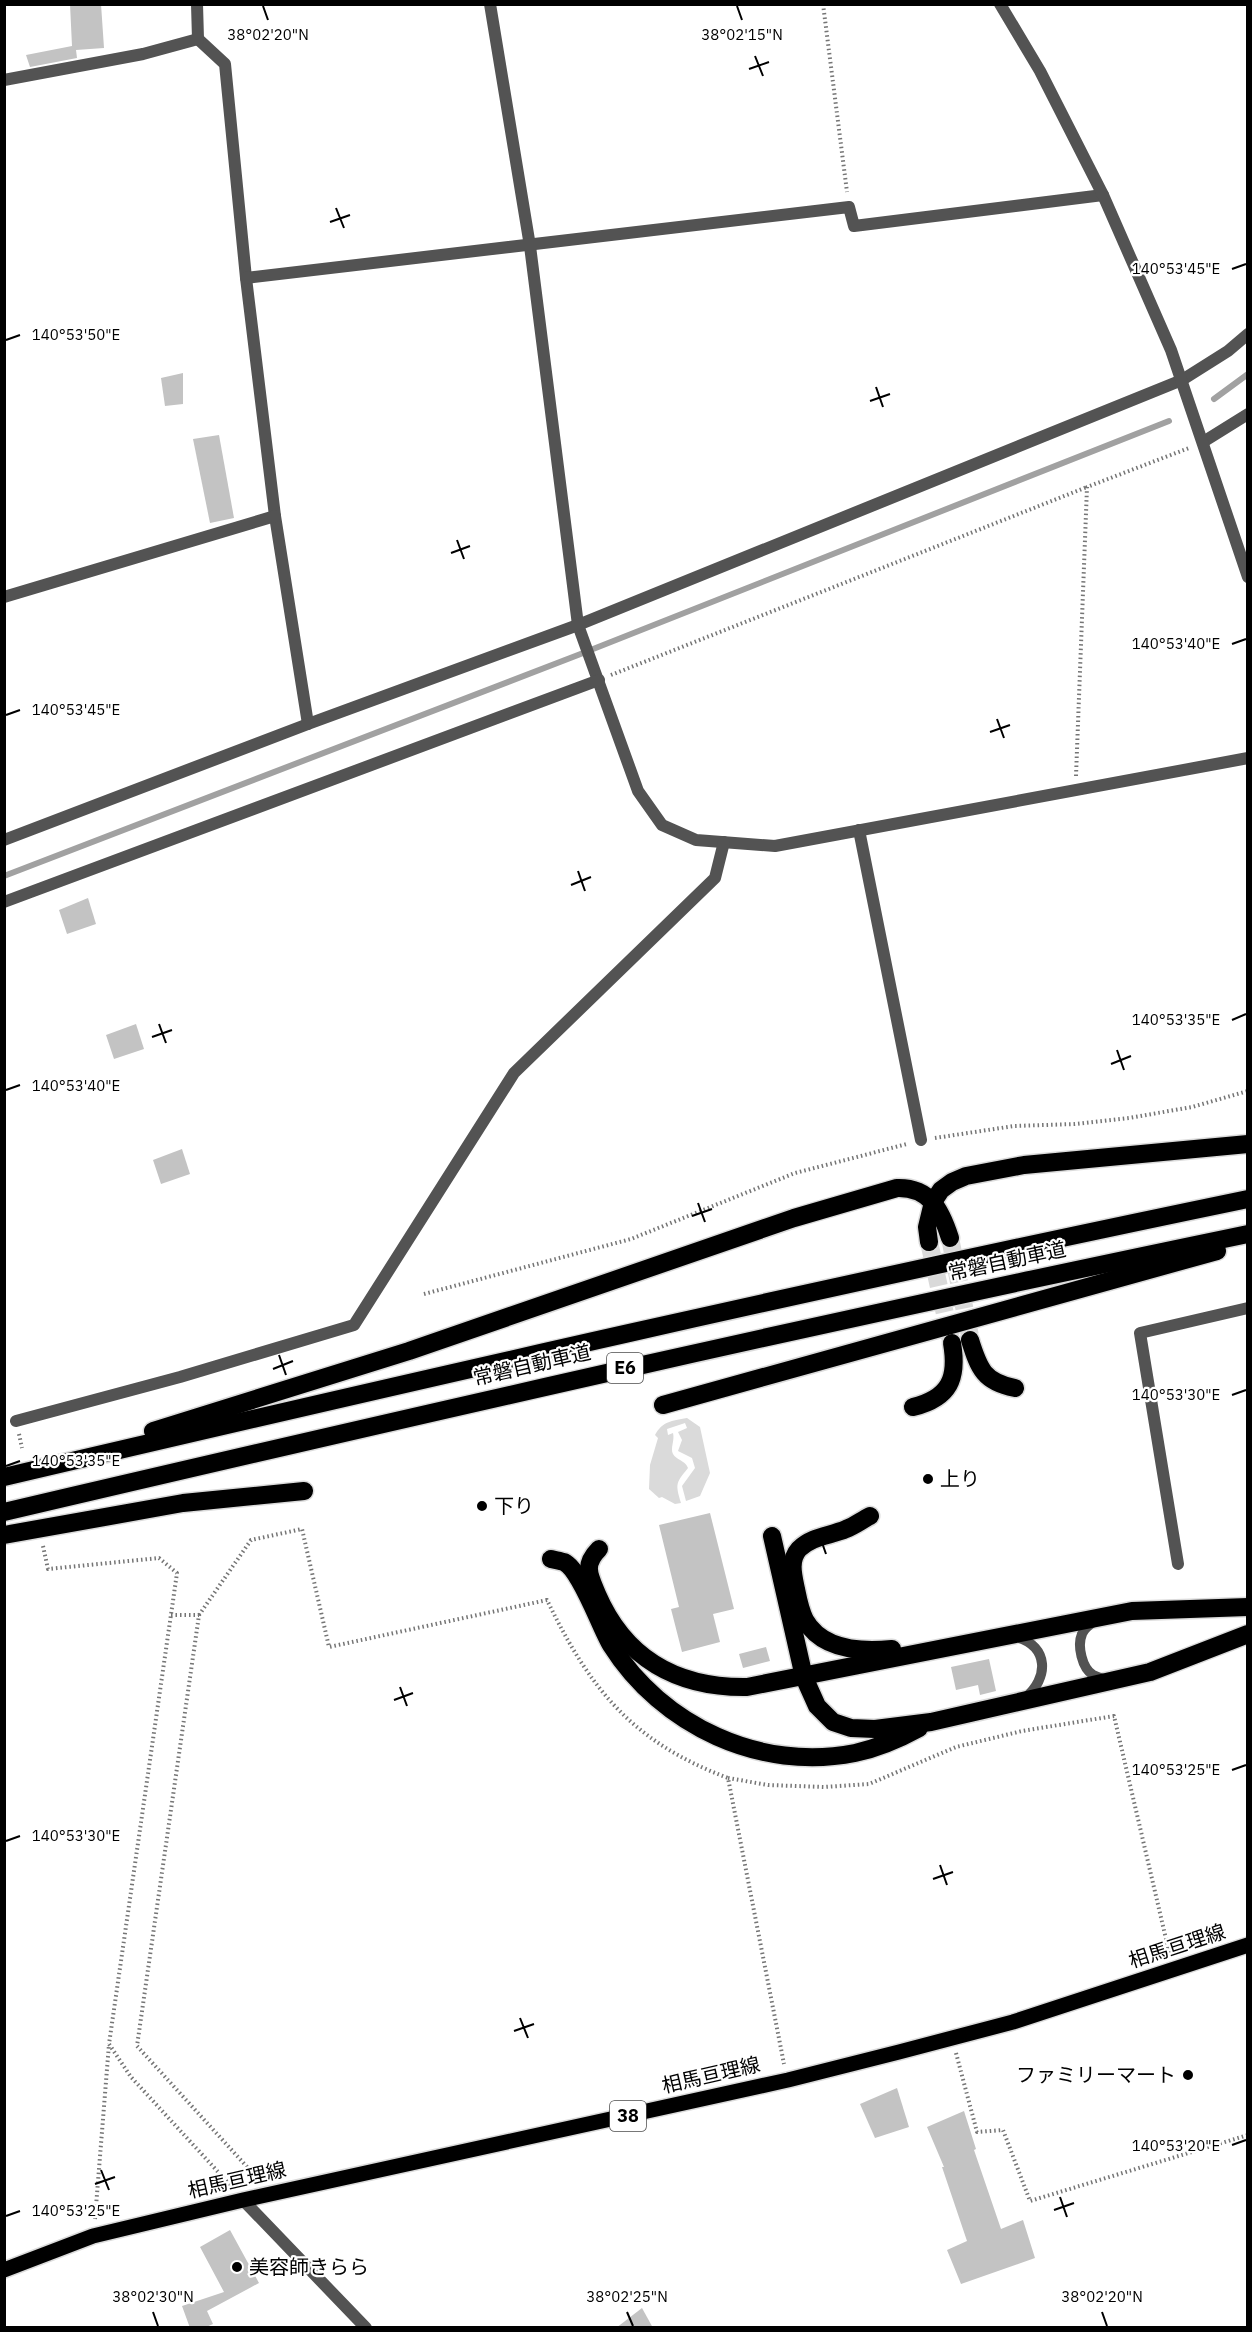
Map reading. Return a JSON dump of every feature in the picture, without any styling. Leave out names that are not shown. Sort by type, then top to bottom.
[{"type":"highway","points":[[929,1242],[927,1227],[933,1202],[941,1190],[966,1176],[1024,1165],[1248,1144]]},
{"type":"highway","points":[[4,1476],[409,1352],[794,1218],[897,1188],[910,1188],[922,1193],[933,1202],[940,1211],[950,1238]]},
{"type":"highway","name":"常磐自動車道","points":[[4,1476],[471,1367],[831,1287],[1248,1199]]},
{"type":"highway","name":"常磐自動車道","points":[[4,1512],[513,1393],[907,1305],[1248,1234]]},
{"type":"highway","points":[[663,1405],[1248,1242]]},
{"type":"highway","points":[[970,1340],[982,1371],[990,1380],[1015,1388]]},
{"type":"highway","points":[[913,1407],[939,1397],[949,1388],[955,1360],[952,1343]]},
{"type":"highway","points":[[4,1535],[183,1503],[304,1491]]},
{"type":"highway","points":[[870,1516],[846,1529],[816,1538],[798,1550],[792,1566],[801,1608],[811,1628],[827,1641],[838,1646],[879,1650],[905,1648],[924,1651]]},
{"type":"highway","points":[[772,1536],[804,1677],[817,1706],[824,1715],[842,1726],[875,1729],[932,1722],[1150,1672],[1248,1634]]},
{"type":"highway","points":[[599,1549],[591,1557],[588,1567],[590,1577],[603,1607],[630,1645],[650,1661],[692,1682],[721,1688],[747,1687],[804,1677],[924,1651],[1132,1611],[1248,1607]]},
{"type":"highway","points":[[551,1559],[566,1563],[575,1573],[611,1645],[632,1674],[658,1699],[689,1722],[719,1738],[752,1750],[789,1756],[825,1757],[856,1753],[892,1742],[932,1722]]},
{"type":"main road","name":"相馬亘理線","points":[[4,2270],[93,2236],[272,2193],[788,2080],[1013,2022],[1248,1945]]},
{"type":"street","points":[[197,4],[198,39],[225,64],[246,278],[275,516],[308,724]]},
{"type":"street","points":[[490,4],[530,246],[578,625],[638,791],[662,825],[696,840],[775,846],[1248,758]]},
{"type":"street","points":[[1000,4],[1040,70],[1103,195],[1171,350],[1248,577]]},
{"type":"street","points":[[4,80],[143,54],[198,39]]},
{"type":"street","points":[[246,278],[849,207],[854,226],[1103,195]]},
{"type":"street","points":[[4,840],[308,724],[578,625],[1182,380],[1228,351],[1248,334]]},
{"type":"street","points":[[1203,442],[1248,414]]},
{"type":"street","points":[[4,597],[275,516]]},
{"type":"street","points":[[4,902],[599,680]]},
{"type":"street","points":[[859,830],[921,1140]]},
{"type":"street","points":[[16,1421],[180,1377],[354,1325],[514,1073],[715,878],[724,842]]},
{"type":"street","points":[[1179,1564],[1140,1333],[1248,1308]]},
{"type":"street","points":[[243,2200],[366,2328]]},
{"type":"lane","points":[[1098,1618],[1086,1627],[1081,1635],[1080,1651],[1085,1667],[1092,1675],[1110,1681]]},
{"type":"lane","points":[[1011,1635],[1029,1641],[1039,1653],[1043,1668],[1035,1690],[1023,1700]]},
{"type":"path","points":[[823,4],[849,207]]},
{"type":"path","points":[[599,680],[1203,442]]},
{"type":"path","points":[[1075,791],[1088,488]]},
{"type":"path","points":[[424,1294],[631,1239],[795,1173],[921,1140],[1014,1126],[1075,1124],[1129,1118],[1191,1107],[1248,1091]]},
{"type":"path","points":[[272,2193],[137,2046],[199,1615],[252,1540],[303,1529],[329,1647],[547,1600],[578,1660],[600,1690],[624,1715],[650,1739],[677,1757],[728,1778],[768,1785],[824,1787],[869,1784],[956,1747],[1022,1731],[1114,1716],[1173,1969]]},
{"type":"path","points":[[43,1546],[48,1569],[159,1558],[177,1573],[109,2044],[93,2236]]},
{"type":"path","points":[[171,1615],[199,1615]]},
{"type":"path","points":[[728,1778],[788,2080]]},
{"type":"path","points":[[951,2038],[977,2132],[1003,2130],[1030,2201],[1248,2135]]},
{"type":"path","points":[[109,2044],[131,2077],[243,2200]]},
{"type":"shaded area","points":[[687,1418],[700,1427],[710,1473],[700,1496],[686,1501],[682,1486],[695,1468],[692,1458],[678,1451],[682,1440],[678,1432],[687,1428],[685,1423],[667,1429],[668,1435],[673,1433],[673,1454],[688,1468],[678,1484],[681,1503],[675,1504],[662,1497],[659,1498],[649,1489],[650,1465],[658,1438],[655,1435],[658,1430],[668,1422]]},
{"type":"building","points":[[70,4],[101,4],[104,48],[76,50],[77,58],[30,67],[26,55],[72,46]]},
{"type":"building","points":[[183,373],[183,404],[165,406],[161,378]]},
{"type":"building","points":[[219,435],[234,518],[210,523],[193,439]]},
{"type":"building","points":[[88,898],[96,924],[67,934],[59,910]]},
{"type":"building","points":[[136,1024],[144,1049],[114,1059],[106,1035]]},
{"type":"building","points":[[182,1149],[190,1174],[161,1184],[153,1160]]},
{"type":"building","points":[[710,1513],[734,1609],[713,1614],[720,1642],[682,1652],[671,1609],[679,1607],[659,1525]]},
{"type":"building","points":[[766,1647],[770,1661],[743,1668],[739,1654]]},
{"type":"building","points":[[989,1659],[996,1691],[980,1695],[978,1685],[956,1690],[951,1667]]},
{"type":"building","points":[[897,2088],[909,2127],[875,2138],[860,2104]]},
{"type":"building","points":[[964,2111],[976,2149],[974,2150],[1001,2229],[1023,2220],[1035,2258],[961,2284],[947,2250],[967,2241],[942,2167],[944,2167],[927,2127]]},
{"type":"building","points":[[230,2230],[259,2283],[207,2311],[213,2324],[204,2328],[190,2328],[182,2306],[224,2292],[200,2247]]},
{"type":"building","points":[[642,2308],[653,2328],[616,2328]]},
{"type":"waterway","points":[[1214,399],[1248,374]]},
{"type":"waterway","points":[[4,876],[578,655],[1169,421]]},
{"type":"tunnel","points":[[950,1238],[970,1336]]},
{"type":"tunnel","points":[[929,1242],[951,1341]]},
{"type":"place","name":"上り","points":[[928,1479]]},
{"type":"place","name":"下り","points":[[482,1506]]},
{"type":"place","name":"ファミリーマート","points":[[1188,2075]]},
{"type":"place","name":"美容師きらら","points":[[237,2267]]}]
